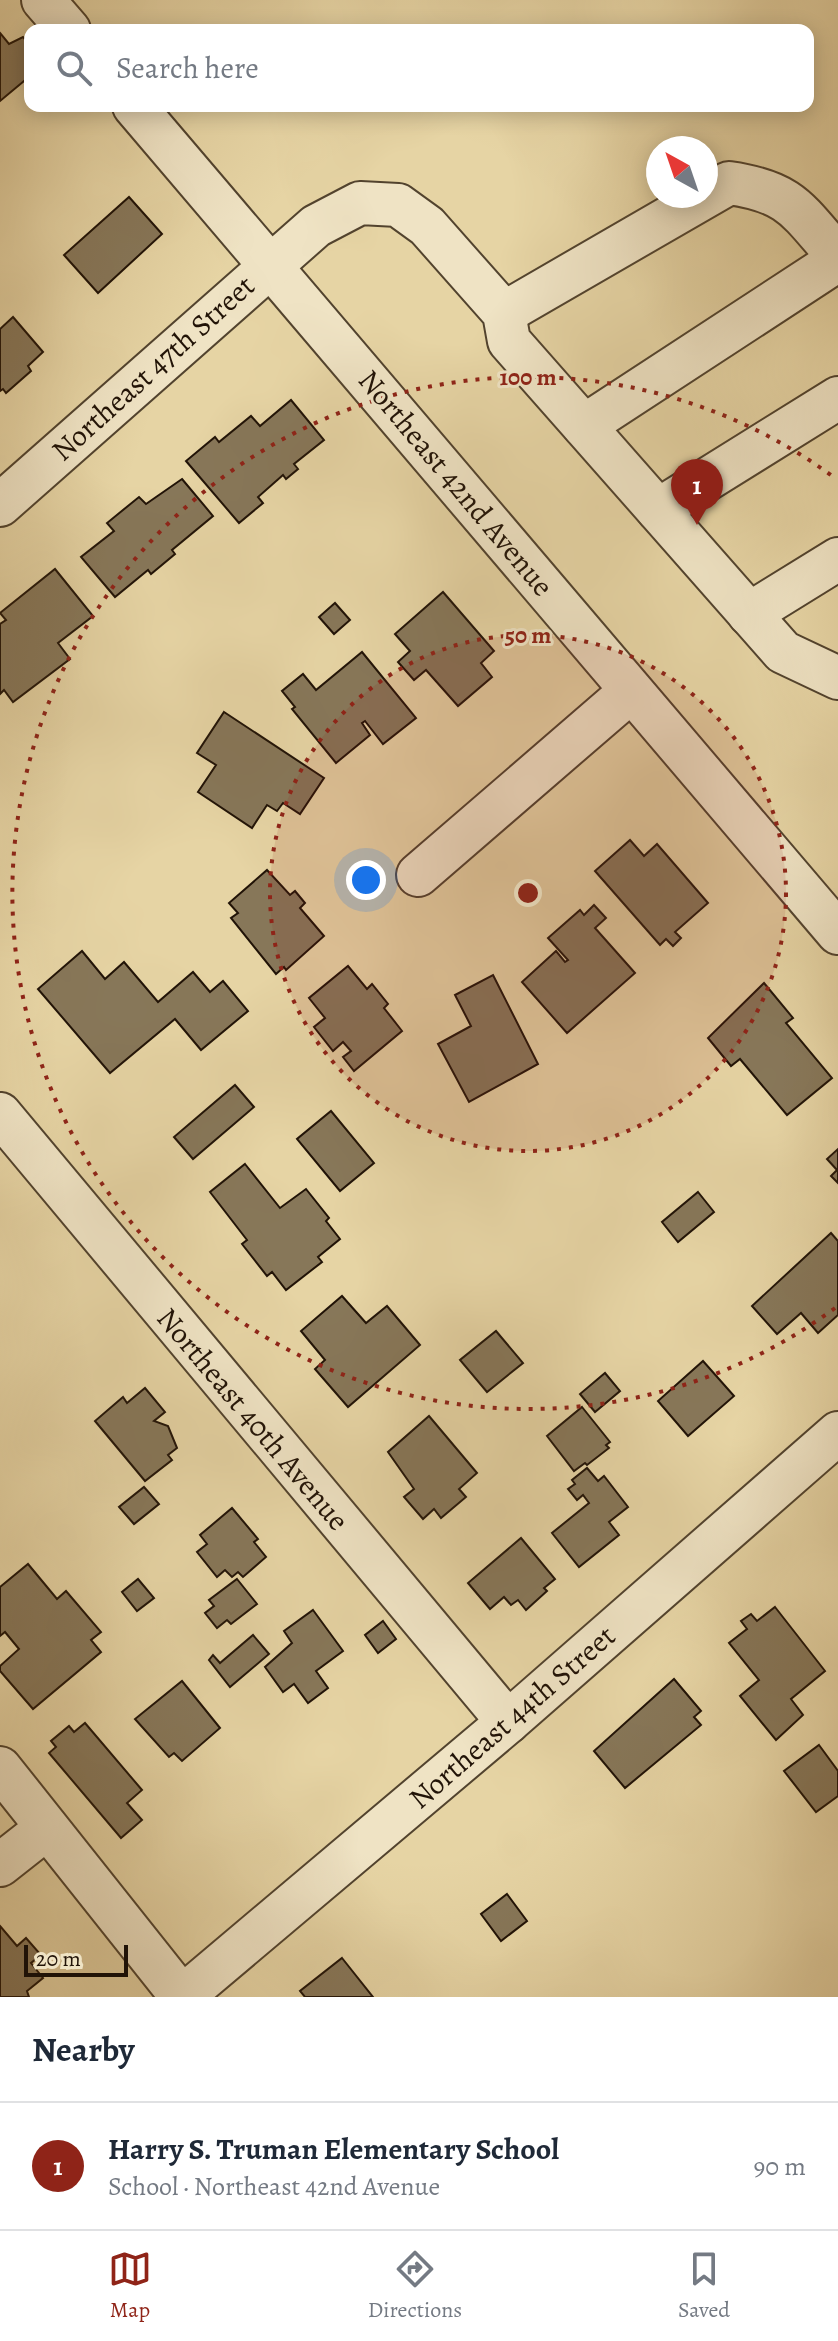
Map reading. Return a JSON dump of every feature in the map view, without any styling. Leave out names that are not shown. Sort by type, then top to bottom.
[{"type":"street","points":[[43,0],[64,24]]},
{"type":"street","name":"Northeast 42nd Avenue","points":[[139,112],[838,933]]},
{"type":"street","points":[[584,426],[838,258],[789,200],[766,188],[729,183],[504,313],[509,341],[783,652],[838,678]]},
{"type":"street","name":"Northeast 47th Street","points":[[0,505],[270,264],[316,226],[360,203],[398,205],[427,226],[504,313]]},
{"type":"street","points":[[658,510],[838,398]]},
{"type":"street","points":[[749,614],[838,559]]},
{"type":"street","points":[[418,875],[631,691]]},
{"type":"street","name":"Northeast 40th Avenue","points":[[0,1114],[508,1722]]},
{"type":"street","name":"Northeast 44th Street","points":[[182,1997],[508,1722],[838,1433]]},
{"type":"street","points":[[0,1768],[182,1997]]},
{"type":"street","points":[[0,1865],[47,1828]]},
{"type":"building","points":[[0,33],[9,44],[23,37],[24,81],[0,101]]},
{"type":"building","points":[[129,197],[162,234],[98,293],[64,255]]},
{"type":"building","points":[[13,317],[43,352],[28,366],[31,371],[6,393],[3,389],[0,391],[0,329]]},
{"type":"building","points":[[291,400],[324,440],[294,464],[298,469],[286,479],[283,475],[258,497],[263,503],[239,523],[186,461],[215,437],[219,442],[251,416],[260,426]]},
{"type":"building","points":[[182,479],[213,516],[172,550],[175,554],[151,574],[148,570],[115,597],[81,557],[114,531],[107,523],[139,497],[146,504]]},
{"type":"building","points":[[55,569],[93,616],[58,643],[70,659],[13,702],[4,690],[0,694],[0,624],[6,620],[0,613]]},
{"type":"building","points":[[443,592],[494,651],[481,663],[492,677],[458,706],[426,670],[414,680],[398,662],[410,651],[395,634]]},
{"type":"building","points":[[335,603],[350,620],[334,634],[319,617]]},
{"type":"building","points":[[362,652],[416,718],[383,744],[365,721],[362,723],[370,735],[336,763],[292,709],[295,707],[282,691],[303,674],[316,690]]},
{"type":"building","points":[[224,712],[324,778],[300,814],[283,803],[277,811],[267,805],[252,828],[198,792],[216,765],[197,753]]},
{"type":"building","points":[[630,840],[644,856],[657,844],[708,903],[675,932],[681,938],[673,946],[666,939],[660,945],[595,871]]},
{"type":"building","points":[[267,870],[290,895],[295,891],[305,903],[300,908],[324,936],[286,970],[284,967],[276,974],[231,918],[238,913],[229,903]]},
{"type":"building","points":[[594,905],[606,918],[595,928],[635,973],[567,1033],[522,982],[556,951],[565,962],[568,960],[548,938],[580,910],[584,915]]},
{"type":"building","points":[[82,951],[105,979],[124,962],[158,1002],[193,972],[210,992],[223,981],[248,1011],[201,1050],[175,1019],[110,1073],[38,989]]},
{"type":"building","points":[[348,966],[367,989],[372,984],[388,1004],[384,1008],[402,1031],[354,1071],[343,1057],[351,1051],[343,1042],[333,1051],[314,1027],[325,1018],[309,998]]},
{"type":"building","points":[[493,975],[538,1064],[469,1102],[438,1044],[471,1026],[455,995]]},
{"type":"building","points":[[764,983],[793,1018],[786,1023],[832,1078],[787,1115],[740,1059],[731,1066],[708,1038]]},
{"type":"building","points":[[235,1085],[254,1107],[193,1159],[174,1137]]},
{"type":"building","points":[[331,1111],[374,1163],[340,1191],[297,1139]]},
{"type":"building","points":[[838,1149],[838,1183],[831,1176],[837,1170],[827,1159]]},
{"type":"building","points":[[245,1164],[280,1208],[306,1189],[329,1218],[326,1221],[340,1239],[318,1257],[322,1262],[286,1290],[272,1272],[267,1276],[242,1244],[247,1240],[210,1192]]},
{"type":"building","points":[[698,1192],[714,1212],[678,1242],[662,1222]]},
{"type":"building","points":[[831,1233],[838,1241],[838,1315],[818,1333],[801,1313],[777,1334],[752,1306]]},
{"type":"building","points":[[342,1296],[366,1323],[387,1306],[420,1345],[348,1407],[315,1369],[325,1360],[301,1331]]},
{"type":"building","points":[[496,1331],[523,1363],[487,1392],[460,1360]]},
{"type":"building","points":[[703,1361],[734,1396],[688,1436],[658,1401]]},
{"type":"building","points":[[605,1373],[620,1391],[595,1412],[580,1394]]},
{"type":"building","points":[[145,1388],[165,1412],[154,1421],[168,1426],[177,1448],[168,1455],[172,1460],[145,1481],[95,1421],[123,1397],[127,1403]]},
{"type":"building","points":[[582,1407],[610,1442],[606,1445],[609,1448],[574,1471],[547,1436]]},
{"type":"building","points":[[429,1416],[477,1473],[459,1489],[466,1497],[441,1518],[434,1509],[423,1519],[404,1497],[414,1489],[388,1452]]},
{"type":"building","points":[[587,1468],[598,1481],[604,1476],[628,1507],[609,1522],[619,1535],[579,1567],[552,1533],[589,1503],[583,1495],[577,1500],[568,1489],[575,1484],[572,1480]]},
{"type":"building","points":[[144,1487],[159,1504],[134,1524],[119,1507]]},
{"type":"building","points":[[232,1508],[258,1539],[254,1542],[266,1557],[243,1577],[238,1572],[232,1577],[225,1570],[217,1577],[197,1552],[207,1544],[200,1535]]},
{"type":"building","points":[[521,1538],[555,1579],[526,1610],[518,1600],[511,1605],[504,1597],[490,1609],[468,1583]]},
{"type":"building","points":[[28,1564],[57,1599],[66,1591],[101,1632],[91,1640],[101,1652],[33,1709],[0,1671],[0,1666],[19,1649],[5,1632],[0,1636],[0,1587]]},
{"type":"building","points":[[138,1579],[154,1598],[137,1611],[122,1592]]},
{"type":"building","points":[[237,1579],[257,1604],[231,1624],[227,1620],[217,1628],[205,1613],[214,1606],[209,1600]]},
{"type":"building","points":[[775,1607],[825,1671],[791,1699],[803,1715],[776,1740],[740,1696],[759,1680],[729,1643],[747,1629],[741,1621],[751,1614],[757,1621]]},
{"type":"building","points":[[313,1610],[343,1651],[316,1671],[328,1688],[308,1703],[294,1684],[283,1692],[265,1667],[292,1643],[284,1631]]},
{"type":"building","points":[[383,1621],[396,1639],[378,1653],[365,1635]]},
{"type":"building","points":[[253,1635],[269,1654],[230,1687],[209,1660],[213,1655],[220,1663]]},
{"type":"building","points":[[674,1679],[701,1711],[694,1717],[701,1725],[625,1788],[594,1751]]},
{"type":"building","points":[[182,1681],[220,1728],[182,1761],[174,1753],[169,1757],[135,1719]]},
{"type":"building","points":[[85,1723],[142,1790],[127,1803],[142,1820],[121,1838],[49,1753],[56,1747],[51,1741],[69,1726],[74,1732]]},
{"type":"building","points":[[819,1745],[838,1771],[838,1796],[816,1812],[784,1771]]},
{"type":"building","points":[[507,1894],[527,1921],[501,1941],[481,1914]]},
{"type":"building","points":[[0,1926],[17,1946],[26,1938],[41,1955],[31,1963],[43,1978],[27,1991],[29,1997],[0,1997]]},
{"type":"building","points":[[342,1958],[373,1997],[305,1997],[300,1991]]},
{"type":"place","name":"Harry S. Truman Elementary School","points":[[697,525]]}]
